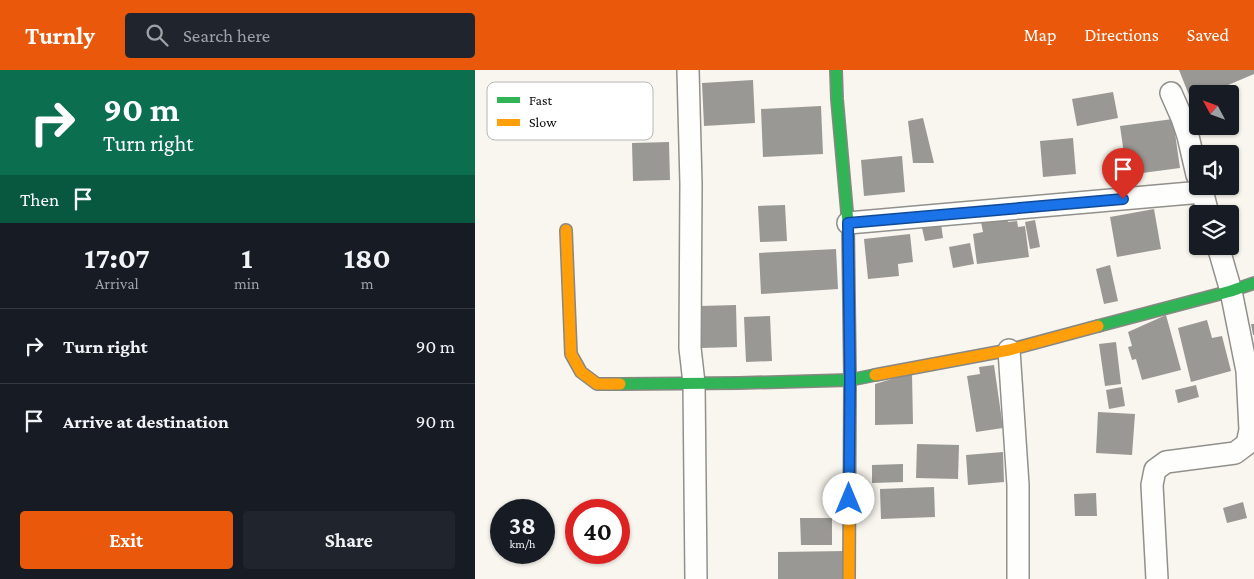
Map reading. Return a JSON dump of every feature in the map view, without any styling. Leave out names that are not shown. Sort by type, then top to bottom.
[{"type":"street","points":[[688,70],[691,184],[690,348],[694,383],[695,579]]},
{"type":"street","points":[[836,70],[848,223],[850,380],[849,579]]},
{"type":"street","points":[[1171,93],[1182,118],[1190,145]]},
{"type":"street","points":[[848,223],[1189,185]]},
{"type":"street","points":[[566,230],[571,354],[576,366],[583,375],[597,384],[850,380],[1009,350],[1231,291],[1254,282]]},
{"type":"street","points":[[1157,579],[1152,485],[1155,470],[1166,462],[1235,454],[1247,444],[1250,430],[1247,371],[1231,291],[1221,255]]},
{"type":"street","points":[[1009,350],[1018,485],[1018,579]]},
{"type":"building","points":[[1179,70],[1254,70],[1254,74],[1228,85],[1189,85],[1189,95]]},
{"type":"building","points":[[753,80],[755,123],[704,126],[702,83]]},
{"type":"building","points":[[1113,92],[1118,118],[1077,126],[1072,99]]},
{"type":"building","points":[[821,106],[823,154],[763,157],[761,109]]},
{"type":"building","points":[[923,118],[934,163],[913,163],[908,121]]},
{"type":"building","points":[[1173,119],[1180,168],[1127,175],[1120,126]]},
{"type":"building","points":[[1073,138],[1076,174],[1043,177],[1040,141]]},
{"type":"building","points":[[669,142],[670,180],[633,181],[632,143]]},
{"type":"building","points":[[902,156],[905,192],[864,196],[861,160]]},
{"type":"building","points":[[785,205],[787,241],[760,242],[758,206]]},
{"type":"building","points":[[1154,209],[1161,249],[1117,257],[1110,217]]},
{"type":"building","points":[[1008,218],[1008,222],[1017,221],[1018,227],[1025,226],[1029,257],[977,264],[973,234],[983,232],[981,222]]},
{"type":"building","points":[[1035,220],[1040,247],[1030,249],[1025,222]]},
{"type":"building","points":[[941,224],[943,238],[925,241],[922,228]]},
{"type":"building","points":[[910,234],[913,262],[898,264],[899,276],[868,279],[864,239]]},
{"type":"building","points":[[970,243],[974,264],[953,268],[949,247]]},
{"type":"building","points":[[836,249],[838,289],[761,294],[759,253]]},
{"type":"building","points":[[1110,265],[1118,301],[1104,304],[1096,269]]},
{"type":"building","points":[[736,305],[737,347],[701,348],[700,306]]},
{"type":"building","points":[[1166,315],[1181,370],[1142,380],[1136,359],[1132,360],[1128,347],[1132,346],[1128,332]]},
{"type":"building","points":[[770,316],[772,361],[746,362],[744,317]]},
{"type":"building","points":[[1207,320],[1212,338],[1222,336],[1231,371],[1191,382],[1178,328]]},
{"type":"building","points":[[1251,324],[1254,324],[1254,335],[1253,335]]},
{"type":"building","points":[[1116,342],[1121,384],[1105,386],[1099,344]]},
{"type":"building","points":[[994,365],[1003,428],[976,432],[967,376],[980,374],[979,367]]},
{"type":"building","points":[[912,373],[913,424],[875,425],[875,384]]},
{"type":"building","points":[[1196,385],[1199,397],[1178,403],[1175,390]]},
{"type":"building","points":[[1122,387],[1125,406],[1109,409],[1106,390]]},
{"type":"building","points":[[1098,412],[1135,414],[1132,455],[1096,453]]},
{"type":"building","points":[[917,444],[959,445],[958,479],[916,478]]},
{"type":"building","points":[[1003,452],[1004,482],[968,485],[966,455]]},
{"type":"building","points":[[903,464],[903,482],[872,483],[872,465]]},
{"type":"building","points":[[934,487],[935,517],[881,519],[880,489]]},
{"type":"building","points":[[1096,493],[1097,516],[1075,516],[1074,494]]},
{"type":"building","points":[[1243,502],[1247,518],[1227,523],[1223,508]]},
{"type":"building","points":[[800,518],[832,518],[832,545],[801,545]]},
{"type":"building","points":[[845,551],[845,579],[778,579],[778,552]]},
{"type":"traffic: fast","points":[[836,70],[848,223],[849,301]]},
{"type":"traffic: fast","points":[[1098,326],[1231,291],[1254,283]]},
{"type":"traffic: fast","points":[[620,384],[850,380],[875,375]]},
{"type":"traffic: slow","points":[[566,230],[571,354],[581,372],[597,384],[620,384]]},
{"type":"traffic: slow","points":[[849,301],[849,579]]},
{"type":"traffic: slow","points":[[875,375],[1009,350],[1098,326]]},
{"type":"route","points":[[849,499],[848,223],[1123,199]]}]
